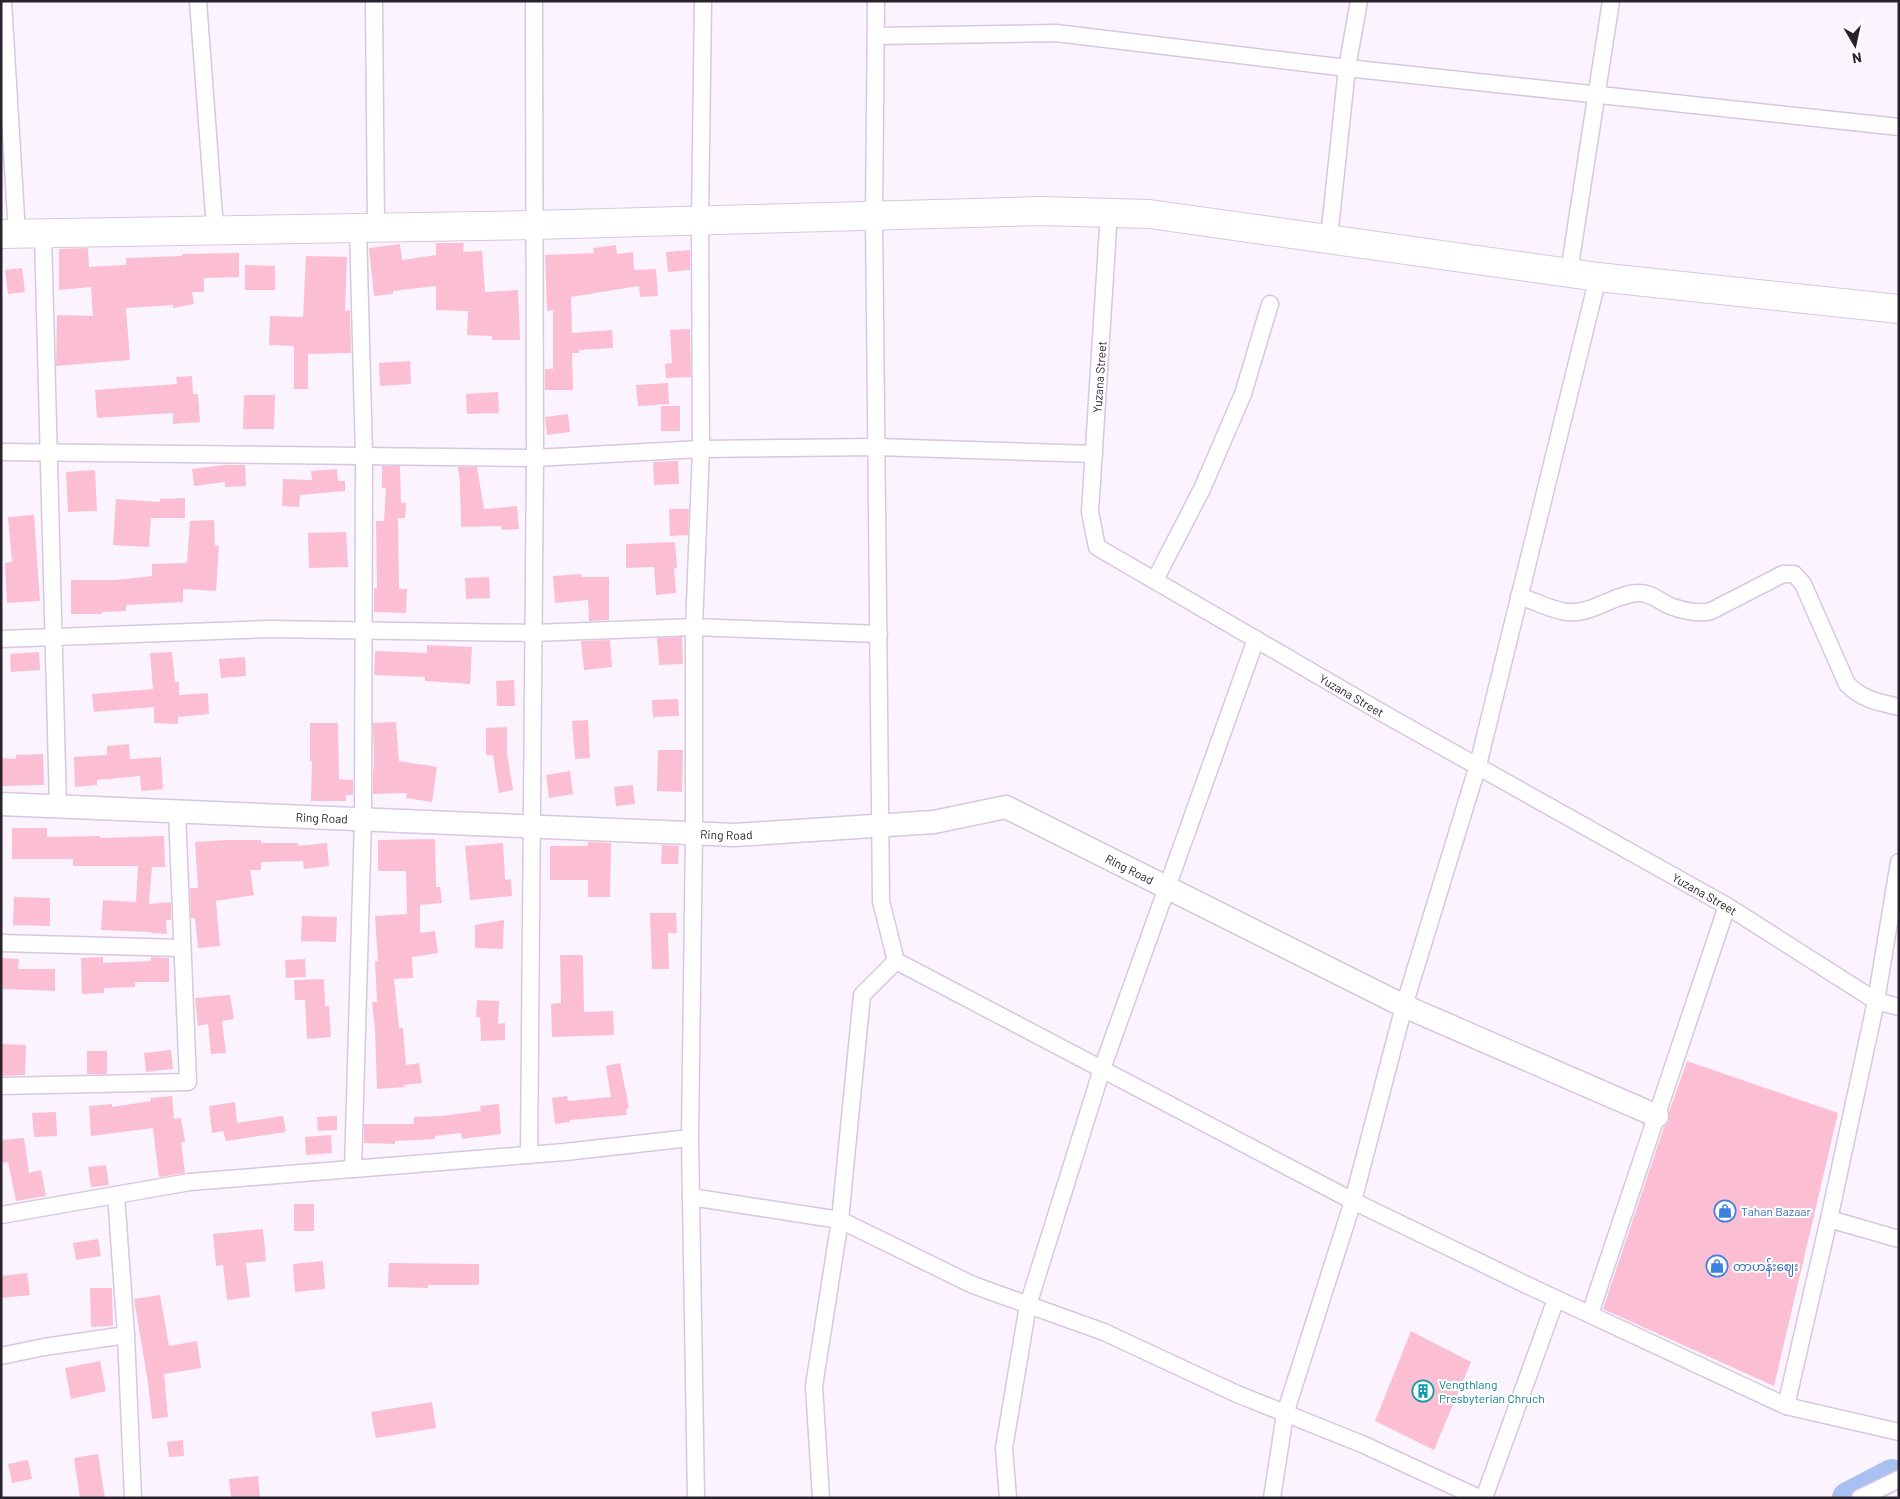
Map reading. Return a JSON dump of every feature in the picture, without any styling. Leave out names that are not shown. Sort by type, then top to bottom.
[{"type":"highway","points":[[21,234],[215,229],[533,225],[1042,211],[1110,212],[1149,214],[1598,277],[1899,309]]},
{"type":"street","points":[[2,1],[21,234],[49,453],[58,807]]},
{"type":"street","points":[[198,1],[215,229]]},
{"type":"street","points":[[353,1169],[363,820],[367,228],[374,1]]},
{"type":"street","points":[[529,1155],[534,458],[534,1]]},
{"type":"street","points":[[696,1498],[690,1138],[694,833],[694,627],[701,449],[700,220],[703,1]]},
{"type":"street","points":[[876,1],[874,217],[881,901],[896,961],[1353,1201],[1556,1299],[1786,1406],[1899,1432]]},
{"type":"street","points":[[1329,238],[1347,68],[1358,1]]},
{"type":"street","points":[[1569,272],[1611,1]]},
{"type":"street","points":[[876,36],[1056,33],[1347,68],[1899,127]]},
{"type":"street","name":"Yuzana Street","points":[[1110,212],[1090,512],[1097,547],[1386,715],[1728,906],[1876,1001],[1899,1007]]},
{"type":"street","points":[[1272,1498],[1286,1414],[1353,1201],[1404,1006],[1478,765],[1598,277]]},
{"type":"street","points":[[1154,580],[1202,489],[1243,394],[1270,304]]},
{"type":"street","points":[[1,452],[534,458],[701,449],[877,447],[1094,454]]},
{"type":"street","points":[[1519,596],[1567,612],[1582,611],[1617,598],[1638,593],[1654,597],[1673,607],[1703,613],[1711,611],[1783,574],[1794,574],[1803,584],[1848,684],[1858,695],[1899,707]]},
{"type":"street","points":[[1,639],[269,629],[533,633],[694,627],[879,634]]},
{"type":"street","points":[[1008,1498],[1004,1448],[1028,1304],[1102,1069],[1256,639]]},
{"type":"street","name":"Ring Road","points":[[1,804],[735,835],[934,822],[1006,807],[1404,1006],[1656,1116]]},
{"type":"street","points":[[1,1086],[188,1082],[177,812]]},
{"type":"street","points":[[1786,1406],[1876,1001],[1899,862]]},
{"type":"street","points":[[1590,1314],[1728,906]]},
{"type":"street","points":[[1,943],[182,948]]},
{"type":"street","points":[[821,1498],[814,1386],[840,1220],[862,995],[896,961]]},
{"type":"street","points":[[1,1215],[190,1182],[529,1155],[690,1138]]},
{"type":"street","points":[[116,1195],[126,1335],[133,1498]]},
{"type":"street","points":[[691,1197],[840,1220],[973,1285],[1104,1332],[1237,1394],[1362,1444],[1479,1498]]},
{"type":"street","points":[[1829,1219],[1899,1239]]},
{"type":"street","points":[[1484,1498],[1556,1299]]},
{"type":"street","points":[[1,1356],[44,1347],[126,1335]]},
{"type":"street","points":[[1860,1498],[1899,1479]]},
{"type":"building","points":[[436,243],[464,243],[463,252],[482,251],[485,292],[518,290],[520,340],[492,340],[492,336],[467,335],[468,311],[436,310],[436,286],[393,291],[393,294],[374,296],[369,248],[400,244],[402,260],[436,255]]},
{"type":"building","points":[[616,245],[617,254],[633,252],[634,270],[656,269],[658,296],[640,297],[639,286],[571,297],[572,333],[612,330],[613,348],[579,350],[579,353],[572,353],[573,390],[545,390],[545,369],[553,369],[553,310],[547,311],[545,255],[594,253],[593,248]]},
{"type":"building","points":[[88,248],[89,267],[126,265],[126,258],[182,256],[182,254],[239,253],[239,277],[204,278],[204,292],[192,292],[194,304],[173,308],[173,305],[126,308],[130,360],[56,366],[57,315],[93,316],[91,287],[59,290],[59,249]]},
{"type":"building","points":[[690,250],[690,270],[668,272],[666,252]]},
{"type":"building","points":[[306,256],[347,257],[345,311],[350,310],[351,353],[308,354],[308,389],[294,389],[294,346],[269,345],[270,316],[303,317]]},
{"type":"building","points":[[245,265],[275,266],[275,290],[245,290]]},
{"type":"building","points":[[22,268],[25,292],[8,294],[5,270]]},
{"type":"building","points":[[690,329],[691,377],[666,378],[665,364],[672,363],[670,330]]},
{"type":"building","points":[[410,361],[411,384],[380,386],[379,363]]},
{"type":"building","points":[[192,376],[193,394],[198,394],[200,422],[173,424],[173,413],[97,418],[95,390],[177,384],[176,377]]},
{"type":"building","points":[[668,383],[669,404],[638,406],[636,385]]},
{"type":"building","points":[[498,392],[499,413],[467,414],[466,394]]},
{"type":"building","points":[[244,395],[275,395],[274,429],[243,429]]},
{"type":"building","points":[[661,406],[680,406],[680,431],[661,431]]},
{"type":"building","points":[[568,414],[570,432],[547,435],[545,417]]},
{"type":"building","points":[[678,461],[679,484],[654,485],[653,462]]},
{"type":"building","points":[[224,465],[245,465],[246,486],[225,487],[225,482],[194,486],[192,469]]},
{"type":"building","points":[[382,466],[400,466],[401,503],[406,503],[405,518],[398,518],[399,589],[407,589],[406,613],[374,612],[374,588],[377,589],[376,521],[384,521],[386,488],[382,488]]},
{"type":"building","points":[[458,467],[477,467],[484,509],[517,506],[519,529],[502,530],[501,526],[461,527]]},
{"type":"building","points":[[337,469],[338,481],[345,481],[345,491],[300,495],[299,507],[282,506],[283,479],[312,480],[311,471]]},
{"type":"building","points":[[95,470],[97,511],[68,512],[66,472]]},
{"type":"building","points":[[185,498],[185,518],[151,518],[149,547],[113,545],[116,499],[160,502],[160,499]]},
{"type":"building","points":[[669,509],[689,509],[688,535],[670,536]]},
{"type":"building","points":[[34,515],[40,601],[7,603],[5,563],[12,562],[8,517]]},
{"type":"building","points":[[214,520],[215,545],[219,546],[216,591],[183,589],[183,602],[126,605],[126,611],[102,612],[102,614],[71,614],[71,580],[116,580],[152,576],[152,564],[187,563],[190,521]]},
{"type":"building","points":[[346,532],[348,567],[309,568],[308,533]]},
{"type":"building","points":[[675,542],[677,568],[674,568],[676,593],[656,595],[654,567],[626,568],[626,544]]},
{"type":"building","points":[[581,574],[582,577],[609,577],[609,620],[589,621],[588,600],[555,603],[553,576]]},
{"type":"building","points":[[489,577],[490,598],[466,599],[465,578]]},
{"type":"building","points":[[682,637],[683,664],[659,665],[657,638]]},
{"type":"building","points":[[610,640],[612,667],[584,670],[581,641]]},
{"type":"building","points":[[427,645],[472,647],[470,684],[425,681],[425,677],[374,675],[375,651],[427,653]]},
{"type":"building","points":[[39,652],[40,670],[11,672],[10,654]]},
{"type":"building","points":[[172,652],[175,682],[179,682],[179,695],[208,693],[209,714],[178,717],[178,724],[154,723],[154,707],[94,712],[92,694],[153,689],[150,653]]},
{"type":"building","points":[[245,657],[246,676],[221,678],[219,659]]},
{"type":"building","points":[[514,680],[515,706],[497,706],[496,681]]},
{"type":"building","points":[[678,699],[679,716],[653,717],[652,700]]},
{"type":"building","points":[[588,720],[590,758],[575,759],[572,721]]},
{"type":"building","points":[[396,722],[399,761],[437,767],[432,802],[406,798],[407,793],[373,794],[373,723]]},
{"type":"building","points":[[310,723],[338,723],[339,779],[353,780],[353,795],[346,795],[346,801],[311,801],[312,761],[310,761]]},
{"type":"building","points":[[507,727],[507,753],[513,790],[499,793],[493,755],[486,755],[486,728]]},
{"type":"building","points":[[129,744],[130,759],[161,757],[163,789],[141,791],[140,776],[97,780],[97,785],[75,787],[74,757],[107,755],[107,746]]},
{"type":"building","points":[[658,750],[683,750],[682,792],[657,791]]},
{"type":"building","points":[[43,754],[44,785],[1,786],[1,758],[16,759],[16,755]]},
{"type":"building","points":[[570,771],[573,794],[549,798],[546,775]]},
{"type":"building","points":[[633,785],[635,804],[616,806],[614,787]]},
{"type":"building","points":[[12,828],[47,828],[47,837],[164,836],[165,867],[152,867],[149,904],[171,902],[171,920],[166,920],[167,934],[101,930],[103,900],[136,902],[138,866],[73,866],[73,859],[12,859]]},
{"type":"building","points":[[435,839],[436,887],[440,887],[442,903],[420,905],[420,933],[435,931],[438,953],[412,957],[413,978],[394,979],[399,1028],[403,1028],[406,1065],[419,1063],[422,1083],[404,1085],[405,1087],[377,1089],[372,1002],[377,1002],[375,961],[378,961],[375,916],[407,914],[406,871],[378,871],[378,840]]},
{"type":"building","points":[[261,840],[261,843],[298,843],[298,846],[327,843],[329,866],[304,869],[303,861],[261,862],[261,870],[250,870],[254,895],[216,901],[220,946],[198,948],[195,918],[191,918],[190,888],[198,888],[195,842]]},
{"type":"building","points":[[588,842],[611,843],[610,897],[588,897],[588,880],[550,880],[550,846],[588,846]]},
{"type":"building","points":[[503,843],[505,880],[511,879],[512,896],[470,900],[465,846]]},
{"type":"building","points":[[662,845],[679,846],[678,864],[661,864]]},
{"type":"building","points":[[14,897],[50,898],[50,926],[13,925]]},
{"type":"building","points":[[650,913],[676,913],[677,933],[668,933],[669,969],[652,969]]},
{"type":"building","points":[[302,916],[337,917],[336,942],[301,941]]},
{"type":"building","points":[[504,920],[503,949],[475,948],[475,925]]},
{"type":"building","points":[[560,955],[583,955],[584,1012],[613,1011],[614,1035],[552,1037],[551,1004],[561,1003]]},
{"type":"building","points":[[103,957],[103,963],[151,961],[151,957],[169,958],[169,982],[135,982],[135,987],[104,988],[104,993],[82,994],[81,958]]},
{"type":"building","points":[[1,958],[19,959],[18,969],[55,969],[55,991],[1,989]]},
{"type":"building","points":[[305,959],[306,977],[286,978],[285,960]]},
{"type":"building","points":[[324,979],[325,1006],[329,1006],[331,1037],[307,1039],[305,1000],[295,1000],[294,980]]},
{"type":"building","points":[[230,995],[234,1019],[222,1021],[226,1053],[211,1054],[208,1024],[198,1026],[195,998]]},
{"type":"building","points":[[477,1000],[499,1001],[498,1024],[505,1023],[505,1040],[481,1041],[480,1017],[476,1017]]},
{"type":"building","points":[[1,1044],[26,1045],[25,1075],[1,1076]]},
{"type":"building","points":[[171,1050],[173,1069],[146,1072],[144,1053]]},
{"type":"building","points":[[87,1051],[107,1051],[107,1074],[87,1074]]},
{"type":"building","name":"Tahan Bazaar","points":[[1687,1061],[1838,1113],[1774,1386],[1603,1309],[1664,1127],[1669,1121],[1669,1112]]},
{"type":"building","points":[[620,1063],[629,1108],[626,1109],[627,1115],[570,1120],[570,1122],[555,1124],[552,1098],[567,1096],[568,1101],[611,1097],[606,1066]]},
{"type":"building","points":[[172,1096],[174,1119],[181,1118],[185,1142],[181,1142],[185,1173],[159,1177],[153,1128],[91,1136],[89,1106],[112,1104],[112,1107],[151,1101],[151,1098]]},
{"type":"building","points":[[235,1102],[237,1123],[283,1116],[286,1132],[226,1141],[223,1131],[212,1133],[209,1106]]},
{"type":"building","points":[[499,1104],[501,1134],[462,1139],[461,1133],[435,1136],[435,1139],[395,1141],[395,1144],[364,1143],[364,1124],[414,1124],[414,1117],[481,1111],[480,1106]]},
{"type":"building","points":[[56,1112],[57,1136],[34,1137],[32,1113]]},
{"type":"building","points":[[337,1116],[337,1130],[318,1131],[317,1117]]},
{"type":"building","points":[[331,1135],[332,1153],[306,1155],[305,1137]]},
{"type":"building","points":[[24,1138],[29,1173],[41,1170],[46,1196],[16,1201],[8,1162],[1,1163],[1,1140]]},
{"type":"building","points":[[106,1165],[109,1185],[91,1187],[88,1167]]},
{"type":"building","points":[[294,1204],[314,1204],[314,1231],[294,1231]]},
{"type":"building","points":[[263,1229],[266,1261],[246,1263],[250,1297],[227,1300],[223,1265],[216,1266],[213,1234]]},
{"type":"building","points":[[98,1239],[101,1256],[76,1260],[73,1243]]},
{"type":"building","points":[[323,1261],[325,1289],[295,1292],[293,1264]]},
{"type":"building","points":[[389,1263],[479,1264],[479,1285],[428,1285],[428,1288],[388,1287]]},
{"type":"building","points":[[27,1273],[30,1295],[1,1298],[1,1276]]},
{"type":"building","points":[[90,1288],[112,1288],[113,1326],[91,1327]]},
{"type":"building","points":[[160,1295],[169,1346],[197,1341],[201,1368],[164,1374],[168,1417],[152,1419],[148,1382],[134,1299]]},
{"type":"building","name":"Vengthlang Presbyterian Chruch","points":[[1411,1331],[1471,1362],[1434,1450],[1375,1421]]},
{"type":"building","points":[[100,1361],[106,1391],[71,1399],[65,1368]]},
{"type":"building","points":[[432,1402],[436,1428],[376,1438],[371,1412]]},
{"type":"building","points":[[183,1440],[184,1456],[169,1457],[167,1442]]},
{"type":"building","points":[[98,1454],[105,1498],[80,1498],[74,1458]]},
{"type":"building","points":[[28,1460],[32,1479],[12,1483],[8,1464]]},
{"type":"building","points":[[258,1476],[260,1498],[231,1498],[229,1479]]},
{"type":"waterway","points":[[1848,1498],[1892,1475]]},
{"type":"place","name":"Tahan Bazaar","points":[[1725,1211]]},
{"type":"place","name":"တာဟန်းဈေး","points":[[1717,1266]]},
{"type":"place","name":"Vengthlang Presbyterian Chruch","points":[[1423,1391]]}]
